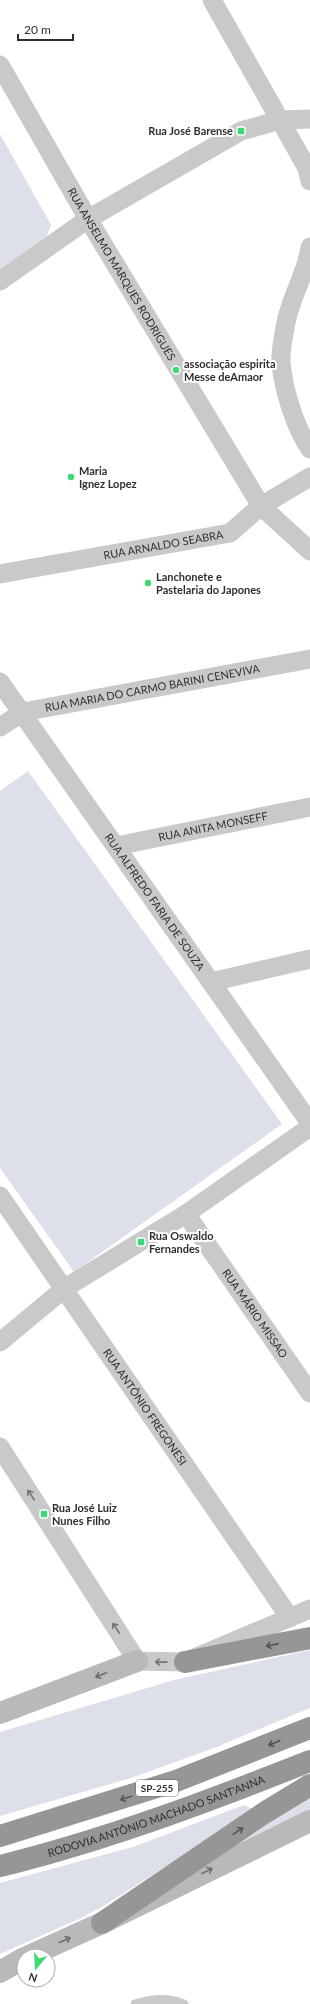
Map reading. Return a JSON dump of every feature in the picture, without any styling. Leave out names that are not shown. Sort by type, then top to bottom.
[{"type":"highway","points":[[184,1662],[310,1638]]},
{"type":"highway","name":"SP-255","points":[[0,1836],[176,1781],[310,1728]]},
{"type":"highway","name":"RODOVIA ANTÔNIO MACHADO SANT'ANNA","points":[[0,1866],[192,1806],[310,1761]]},
{"type":"highway","points":[[102,1923],[264,1813],[310,1785]]},
{"type":"main road","points":[[0,1713],[137,1661]]},
{"type":"main road","points":[[47,1948],[102,1923],[310,1821]]},
{"type":"main road","points":[[0,1972],[16,1963]]},
{"type":"street","points":[[212,0],[307,168],[310,181]]},
{"type":"street","name":"RUA ANSELMO MARQUES RODRIGUES","points":[[0,65],[88,219],[261,506],[310,551]]},
{"type":"street","points":[[0,281],[88,219],[241,131],[280,120],[310,119]]},
{"type":"street","points":[[309,258],[289,309],[280,361],[301,415],[303,440],[310,448]]},
{"type":"street","name":"RUA ARNALDO SEABRA","points":[[0,574],[230,533],[261,506],[310,477]]},
{"type":"street","name":"RUA MARIA DO CARMO BARINI CENEVIVA","points":[[0,727],[23,712],[310,659]]},
{"type":"street","name":"RUA ALFREDO FARIA DE SOUZA","points":[[0,682],[23,712],[310,1122]]},
{"type":"street","name":"RUA ANITA MONSEFF","points":[[116,846],[310,807]]},
{"type":"street","points":[[211,982],[310,959]]},
{"type":"street","points":[[0,1342],[65,1288],[186,1214],[310,1127]]},
{"type":"street","name":"RUA ANTÔNIO FREGONESI","points":[[0,1196],[65,1288],[290,1618]]},
{"type":"street","name":"RUA MÁRIO MISSAO","points":[[186,1214],[310,1393]]},
{"type":"street","points":[[0,1447],[137,1661],[184,1662],[310,1609]]},
{"type":"lane","points":[[135,2004],[148,2000],[174,1999],[184,2004]]},
{"type":"shaded area","points":[[0,134],[51,225],[44,244],[0,275]]},
{"type":"shaded area","points":[[28,771],[282,1124],[74,1272],[0,1168],[0,791]]},
{"type":"shaded area","points":[[310,1650],[310,1708],[214,1748],[131,1778],[0,1816],[0,1732],[174,1680]]},
{"type":"shaded area","points":[[310,1796],[310,1818],[215,1857]]},
{"type":"shaded area","points":[[244,1805],[255,1810],[105,1905],[79,1919],[0,1954],[0,1883],[133,1847]]},
{"type":"place","name":"Rua José Barense","points":[[241,131]]},
{"type":"place","name":"associação espirita Messe deAmaor","points":[[176,370]]},
{"type":"place","name":"Maria Ignez Lopez","points":[[71,477]]},
{"type":"place","name":"Lanchonete e Pastelaria do Japones","points":[[148,583]]},
{"type":"place","name":"Rua Oswaldo Fernandes","points":[[141,1242]]},
{"type":"place","name":"Rua José Luiz Nunes Filho","points":[[44,1514]]}]
